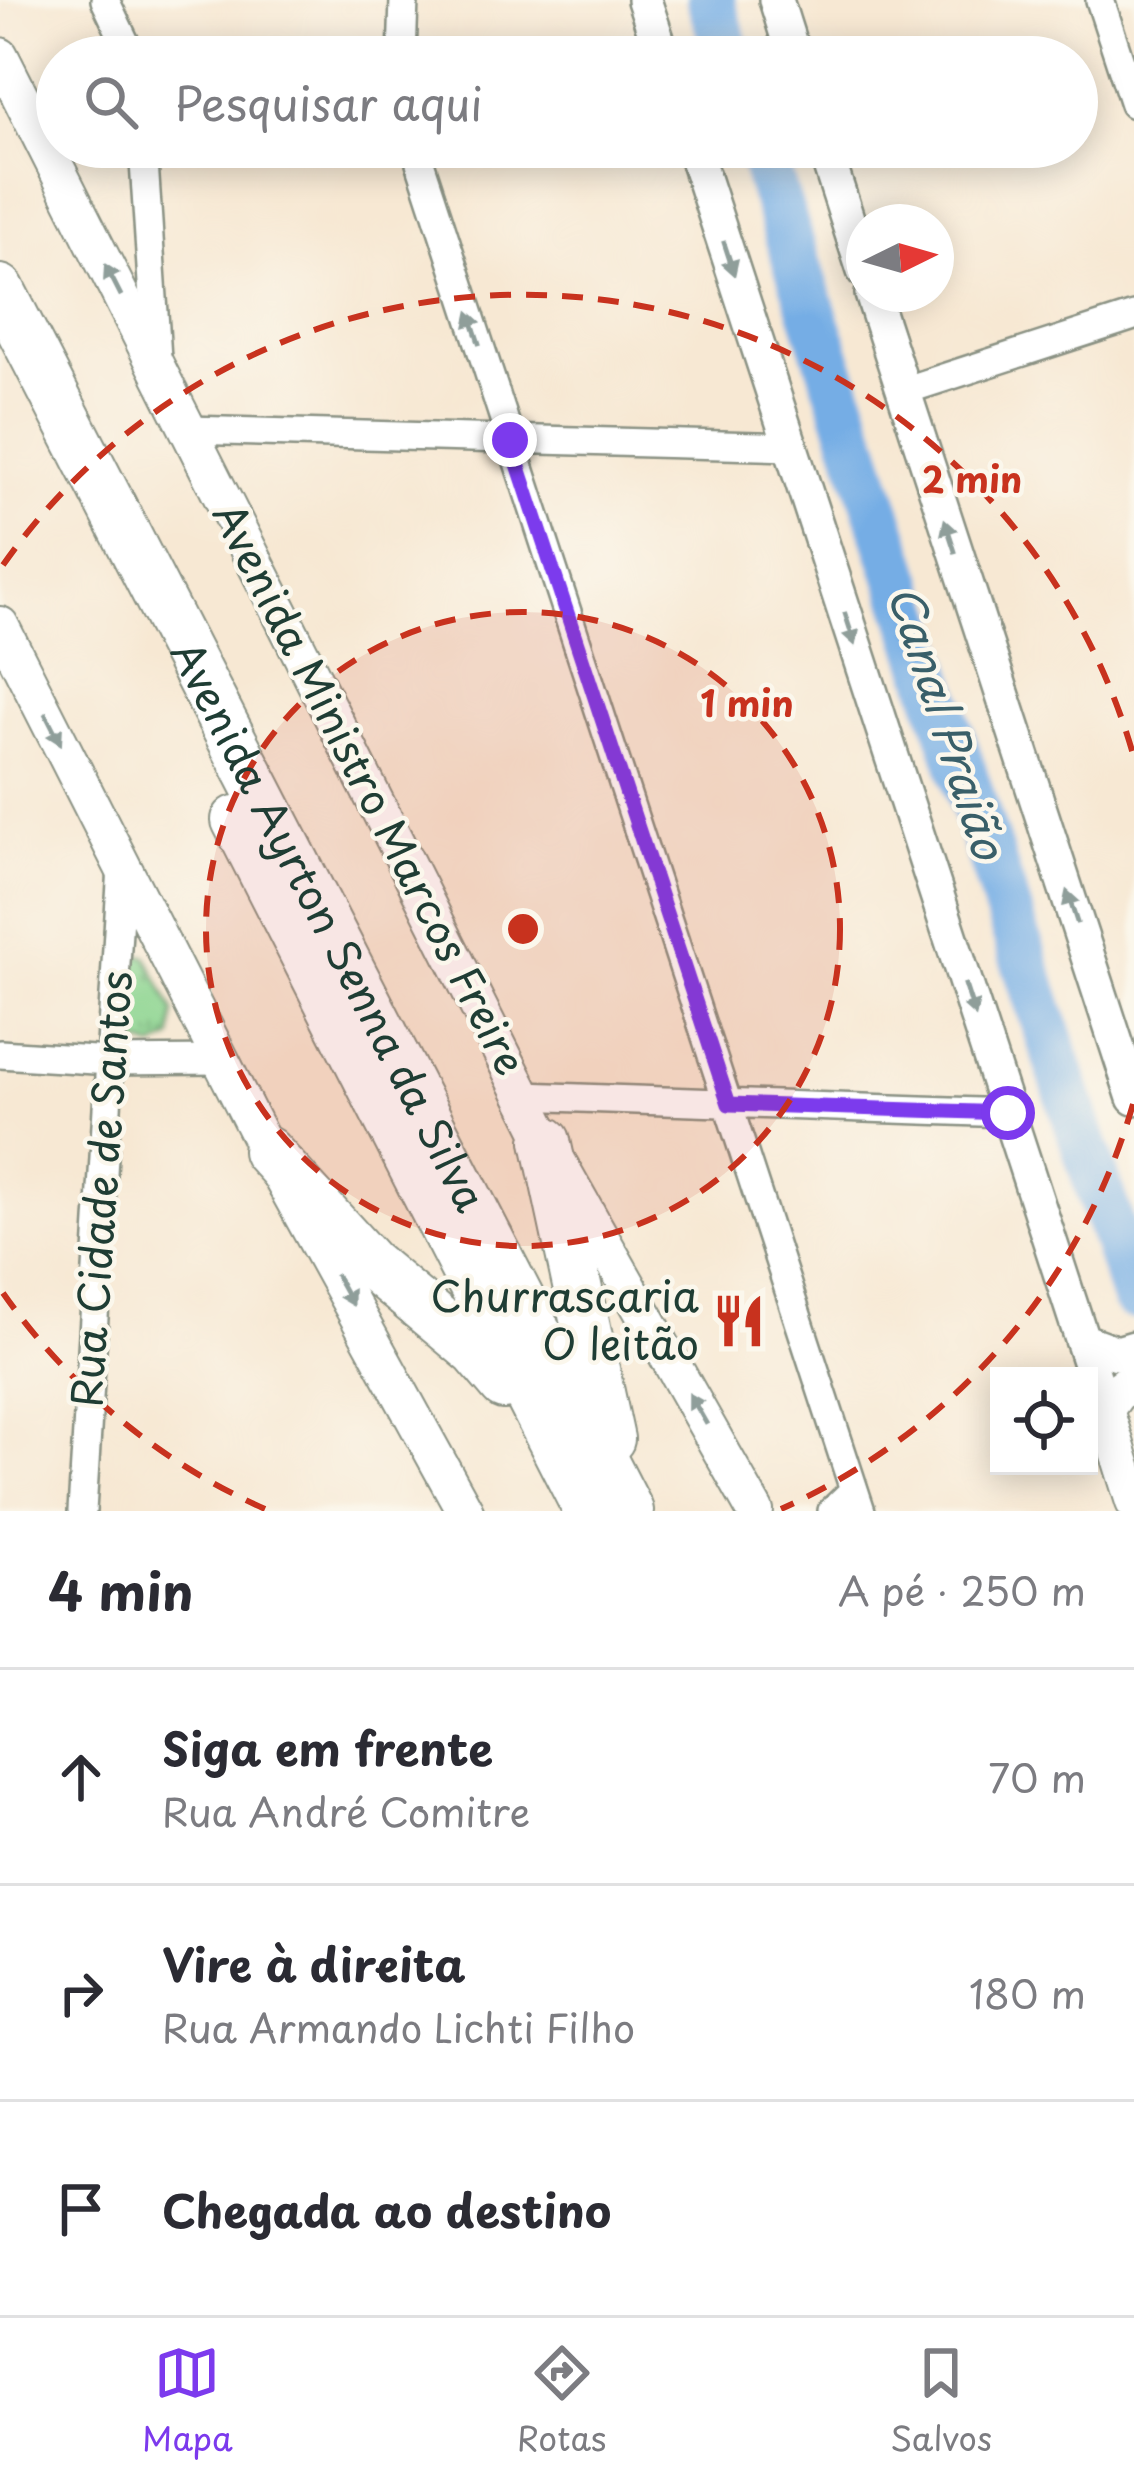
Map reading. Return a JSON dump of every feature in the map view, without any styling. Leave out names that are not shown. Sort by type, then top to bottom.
[{"type":"highway","points":[[0,289],[145,606]]},
{"type":"highway","points":[[0,362],[145,606]]},
{"type":"highway","name":"Avenida Ayrton Senna da Silva","points":[[145,606],[588,1511]]},
{"type":"highway","name":"Avenida Ayrton Senna da Silva","points":[[145,606],[633,1511]]},
{"type":"highway","points":[[546,1141],[608,1432],[633,1511]]},
{"type":"highway","points":[[267,1151],[369,1263],[476,1352],[550,1439]]},
{"type":"main road","name":"Avenida Ministro Marcos Freire","points":[[0,56],[36,128]]},
{"type":"main road","name":"Avenida Ministro Marcos Freire","points":[[56,168],[546,1141],[755,1511]]},
{"type":"main road","points":[[0,625],[267,1151],[465,1511]]},
{"type":"main road","points":[[1131,1365],[1105,1410],[1134,1502]]},
{"type":"street","points":[[105,0],[122,36]]},
{"type":"street","points":[[402,36],[404,0]]},
{"type":"street","points":[[644,0],[656,36]]},
{"type":"street","points":[[776,0],[787,36]]},
{"type":"street","points":[[1100,0],[1134,104]]},
{"type":"street","points":[[144,168],[157,368]]},
{"type":"street","points":[[422,168],[858,1500],[832,1511]]},
{"type":"street","points":[[699,168],[1105,1410]]},
{"type":"street","points":[[831,168],[846,215]]},
{"type":"street","points":[[878,312],[1127,1053],[1134,1098]]},
{"type":"street","points":[[903,392],[1134,316]]},
{"type":"street","points":[[188,430],[791,447]]},
{"type":"street","name":"Rua Cidade de Santos","points":[[82,1511],[122,867]]},
{"type":"street","points":[[0,1054],[220,1060]]},
{"type":"street","points":[[523,1096],[1008,1113]]},
{"type":"street","points":[[1082,1340],[1131,1365]]},
{"type":"green space","points":[[147,957],[174,1012],[172,1038],[154,1048],[137,1042],[129,1022],[133,960]]},
{"type":"waterway","name":"Canal Praião","points":[[710,0],[722,36]]},
{"type":"waterway","name":"Canal Praião","points":[[766,168],[1134,1296]]},
{"type":"place","name":"Churrascaria O leitão","points":[[739,1321]]},
{"type":"route","points":[[510,440],[729,1104],[1008,1113]]}]
